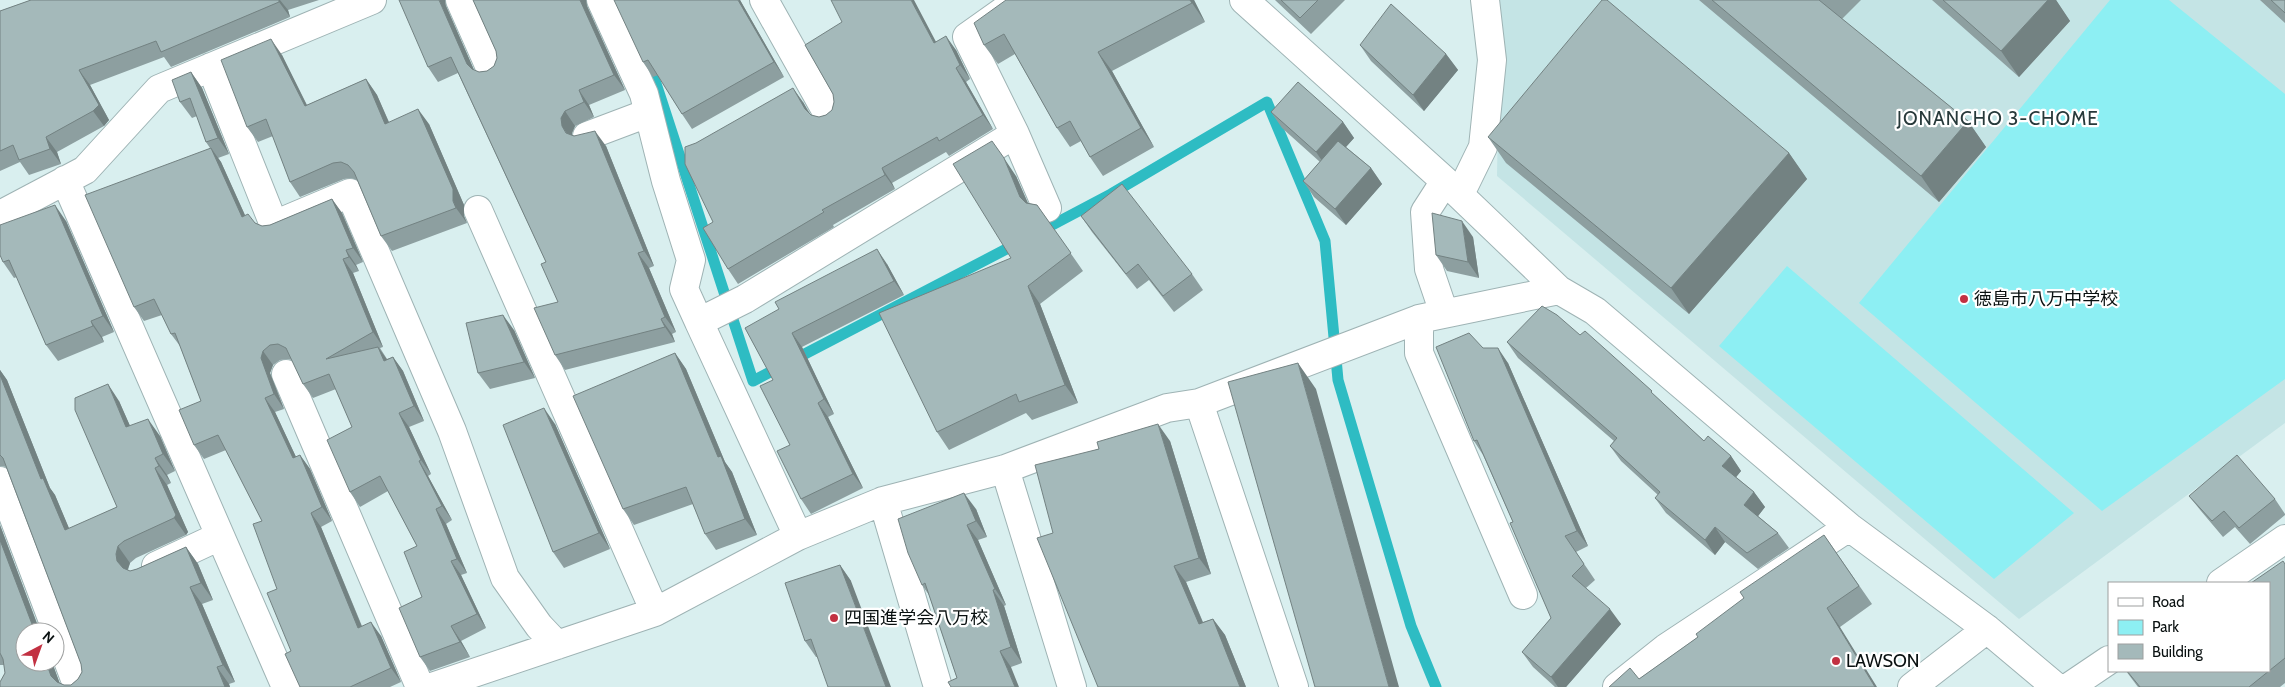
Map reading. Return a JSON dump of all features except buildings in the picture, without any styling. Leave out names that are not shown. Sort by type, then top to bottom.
[{"type":"street","points":[[0,215],[85,170],[159,89],[372,0]]},
{"type":"street","points":[[460,0],[492,72]]},
{"type":"street","points":[[601,0],[644,94],[666,182],[691,260],[684,288],[798,536]]},
{"type":"street","points":[[764,0],[800,86],[829,116]]},
{"type":"street","points":[[1019,0],[967,37],[1015,134],[1047,208]]},
{"type":"street","points":[[1244,0],[1452,188],[1559,290],[1595,310],[1850,527],[1987,629],[2056,687]]},
{"type":"street","points":[[1485,0],[1492,60],[1483,147],[1452,188],[1425,212],[1431,316],[1419,353],[1523,595]]},
{"type":"street","points":[[210,67],[274,225],[350,192],[452,431],[505,578],[556,645]]},
{"type":"street","points":[[586,136],[648,113]]},
{"type":"street","points":[[699,322],[745,299],[1015,134]]},
{"type":"street","points":[[65,180],[286,687]]},
{"type":"street","points":[[478,210],[655,612]]},
{"type":"street","points":[[432,687],[655,612],[798,536],[883,501],[1005,469],[1167,408],[1199,404],[1431,316],[1559,290]]},
{"type":"street","points":[[286,374],[420,687]]},
{"type":"street","points":[[1199,404],[1294,687]]},
{"type":"street","points":[[1005,469],[1072,687]]},
{"type":"street","points":[[0,481],[78,687]]},
{"type":"street","points":[[883,501],[938,687]]},
{"type":"street","points":[[1617,687],[1666,648],[1850,527]]},
{"type":"street","points":[[143,572],[220,536]]},
{"type":"street","points":[[2222,582],[2285,540]]},
{"type":"street","points":[[1912,687],[1987,629]]},
{"type":"street","points":[[2070,687],[2108,661]]},
{"type":"shaded area","name":"徳島市八万中学校","points":[[1495,0],[2285,0],[2285,423],[2019,619],[1497,176],[1499,61]]},
{"type":"green space","points":[[2110,0],[2169,0],[2285,94],[2285,379],[2102,511],[1859,303]]},
{"type":"green space","points":[[1787,266],[2074,513],[1994,579],[1719,346]]},
{"type":"waterway","points":[[649,62],[753,381],[1018,243]]},
{"type":"waterway","points":[[1039,232],[1111,194],[1267,102],[1325,241],[1338,380],[1411,626],[1436,687]]},
{"type":"place","name":"徳島市八万中学校","points":[[1964,299]]},
{"type":"place","name":"四国進学会八万校","points":[[834,618]]},
{"type":"place","name":"LAWSON","points":[[1836,661]]},
{"type":"district","name":"JONANCHO 3-CHOME","points":[[1998,118]]}]
